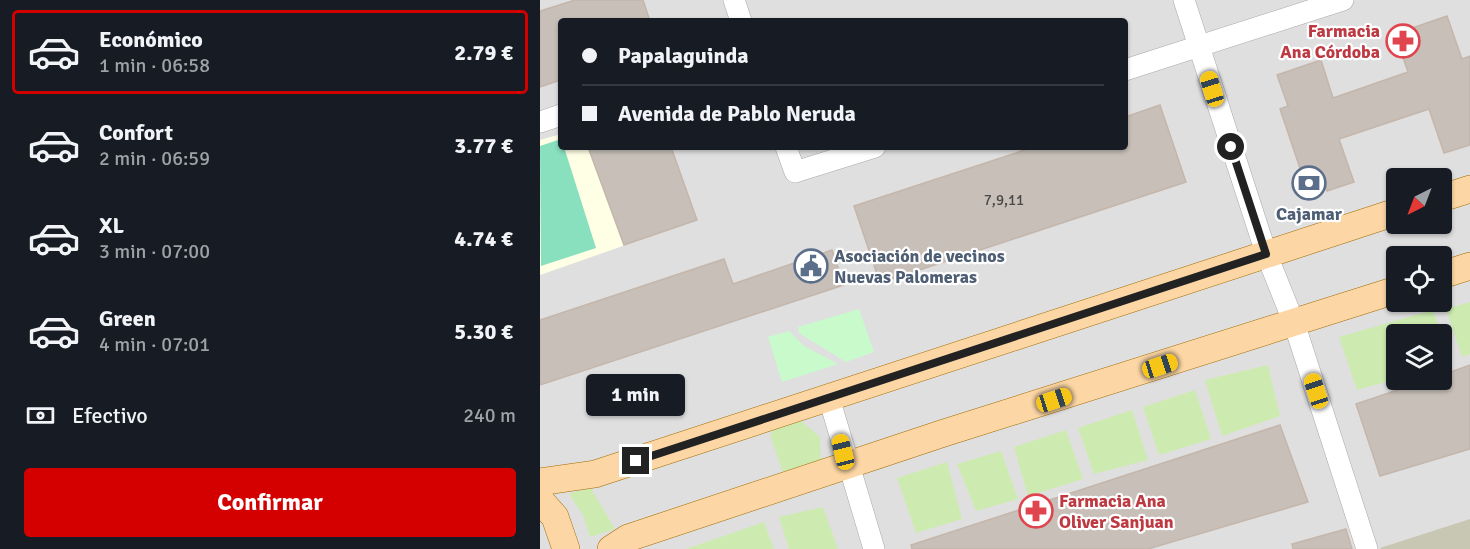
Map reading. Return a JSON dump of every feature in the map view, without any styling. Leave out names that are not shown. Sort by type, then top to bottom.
[{"type":"main road","points":[[1452,195],[1470,189]]},
{"type":"main road","points":[[540,482],[596,474],[1386,215]]},
{"type":"main road","points":[[1452,272],[1470,266]]},
{"type":"main road","points":[[611,549],[628,538],[847,465],[1386,293]]},
{"type":"main road","points":[[540,500],[555,518],[566,549]]},
{"type":"street","points":[[734,0],[740,18]]},
{"type":"street","points":[[1184,0],[1266,254],[1294,323],[1367,549]]},
{"type":"street","points":[[1128,69],[1343,0]]},
{"type":"street","points":[[540,122],[558,116]]},
{"type":"street","points":[[787,150],[795,172],[865,150]]},
{"type":"street","points":[[829,398],[847,465],[874,549]]},
{"type":"shaded area","points":[[540,0],[1470,0],[1470,549],[540,549]]},
{"type":"shaded area","points":[[558,135],[558,150],[672,150],[697,220],[540,275],[540,140]]},
{"type":"shaded area","points":[[1470,519],[1470,549],[1380,548]]},
{"type":"green space","points":[[558,140],[558,150],[565,150],[596,248],[541,266],[540,146]]},
{"type":"green space","points":[[1470,302],[1470,354],[1462,357],[1447,312],[1452,312],[1452,307]]},
{"type":"green space","points":[[859,309],[874,352],[846,362],[799,333],[798,327]]},
{"type":"green space","points":[[1426,312],[1434,312],[1438,324],[1386,324],[1386,382],[1357,390],[1339,337]]},
{"type":"green space","points":[[789,331],[804,346],[838,364],[782,382],[768,337]]},
{"type":"green space","points":[[1268,365],[1280,416],[1222,436],[1205,380]]},
{"type":"green space","points":[[1195,390],[1211,439],[1159,455],[1143,407]]},
{"type":"green space","points":[[1132,410],[1148,460],[1094,474],[1078,428]]},
{"type":"green space","points":[[801,421],[820,437],[821,464],[784,476],[770,435],[774,428]]},
{"type":"green space","points":[[1066,430],[1083,479],[1028,496],[1014,447]]},
{"type":"green space","points":[[1001,451],[1018,499],[976,511],[957,464]]},
{"type":"green space","points":[[947,462],[962,519],[916,533],[897,478]]},
{"type":"green space","points":[[590,487],[615,529],[590,537],[583,515],[569,494]]},
{"type":"green space","points":[[823,507],[838,549],[789,549],[779,517]]},
{"type":"green space","points":[[764,522],[774,549],[686,549]]},
{"type":"building","points":[[575,0],[643,0],[649,18],[558,18],[558,81],[540,87],[540,11]]},
{"type":"building","points":[[1447,16],[1462,59],[1470,56],[1470,145],[1444,153],[1429,109],[1339,139],[1354,182],[1327,191],[1324,180],[1306,186],[1280,109],[1288,106],[1277,75],[1321,60],[1333,98],[1408,72],[1395,34]]},
{"type":"building","points":[[1160,105],[1186,182],[880,283],[854,206],[1025,150],[1128,150],[1128,116]]},
{"type":"building","points":[[589,150],[672,150],[697,220],[624,245]]},
{"type":"building","points":[[832,250],[844,285],[540,385],[540,320],[724,259],[733,284]]},
{"type":"building","points":[[1470,365],[1470,449],[1380,476],[1356,404],[1397,390],[1452,390],[1452,371]]},
{"type":"building","points":[[1280,425],[1308,502],[1148,549],[912,549],[911,545]]},
{"type":"building","points":[[1346,529],[1352,549],[1293,549],[1292,544]]},
{"type":"place","name":"Farmacia Ana Córdoba","points":[[1403,41]]},
{"type":"place","name":"Cajamar","points":[[1309,183]]},
{"type":"place","name":"Asociación de vecinos Nuevas Palomeras","points":[[811,266]]},
{"type":"place","name":"Farmacia Ana Oliver Sanjuan","points":[[1036,511]]},
{"type":"route","points":[[636,461],[1266,254],[1231,147]]}]
